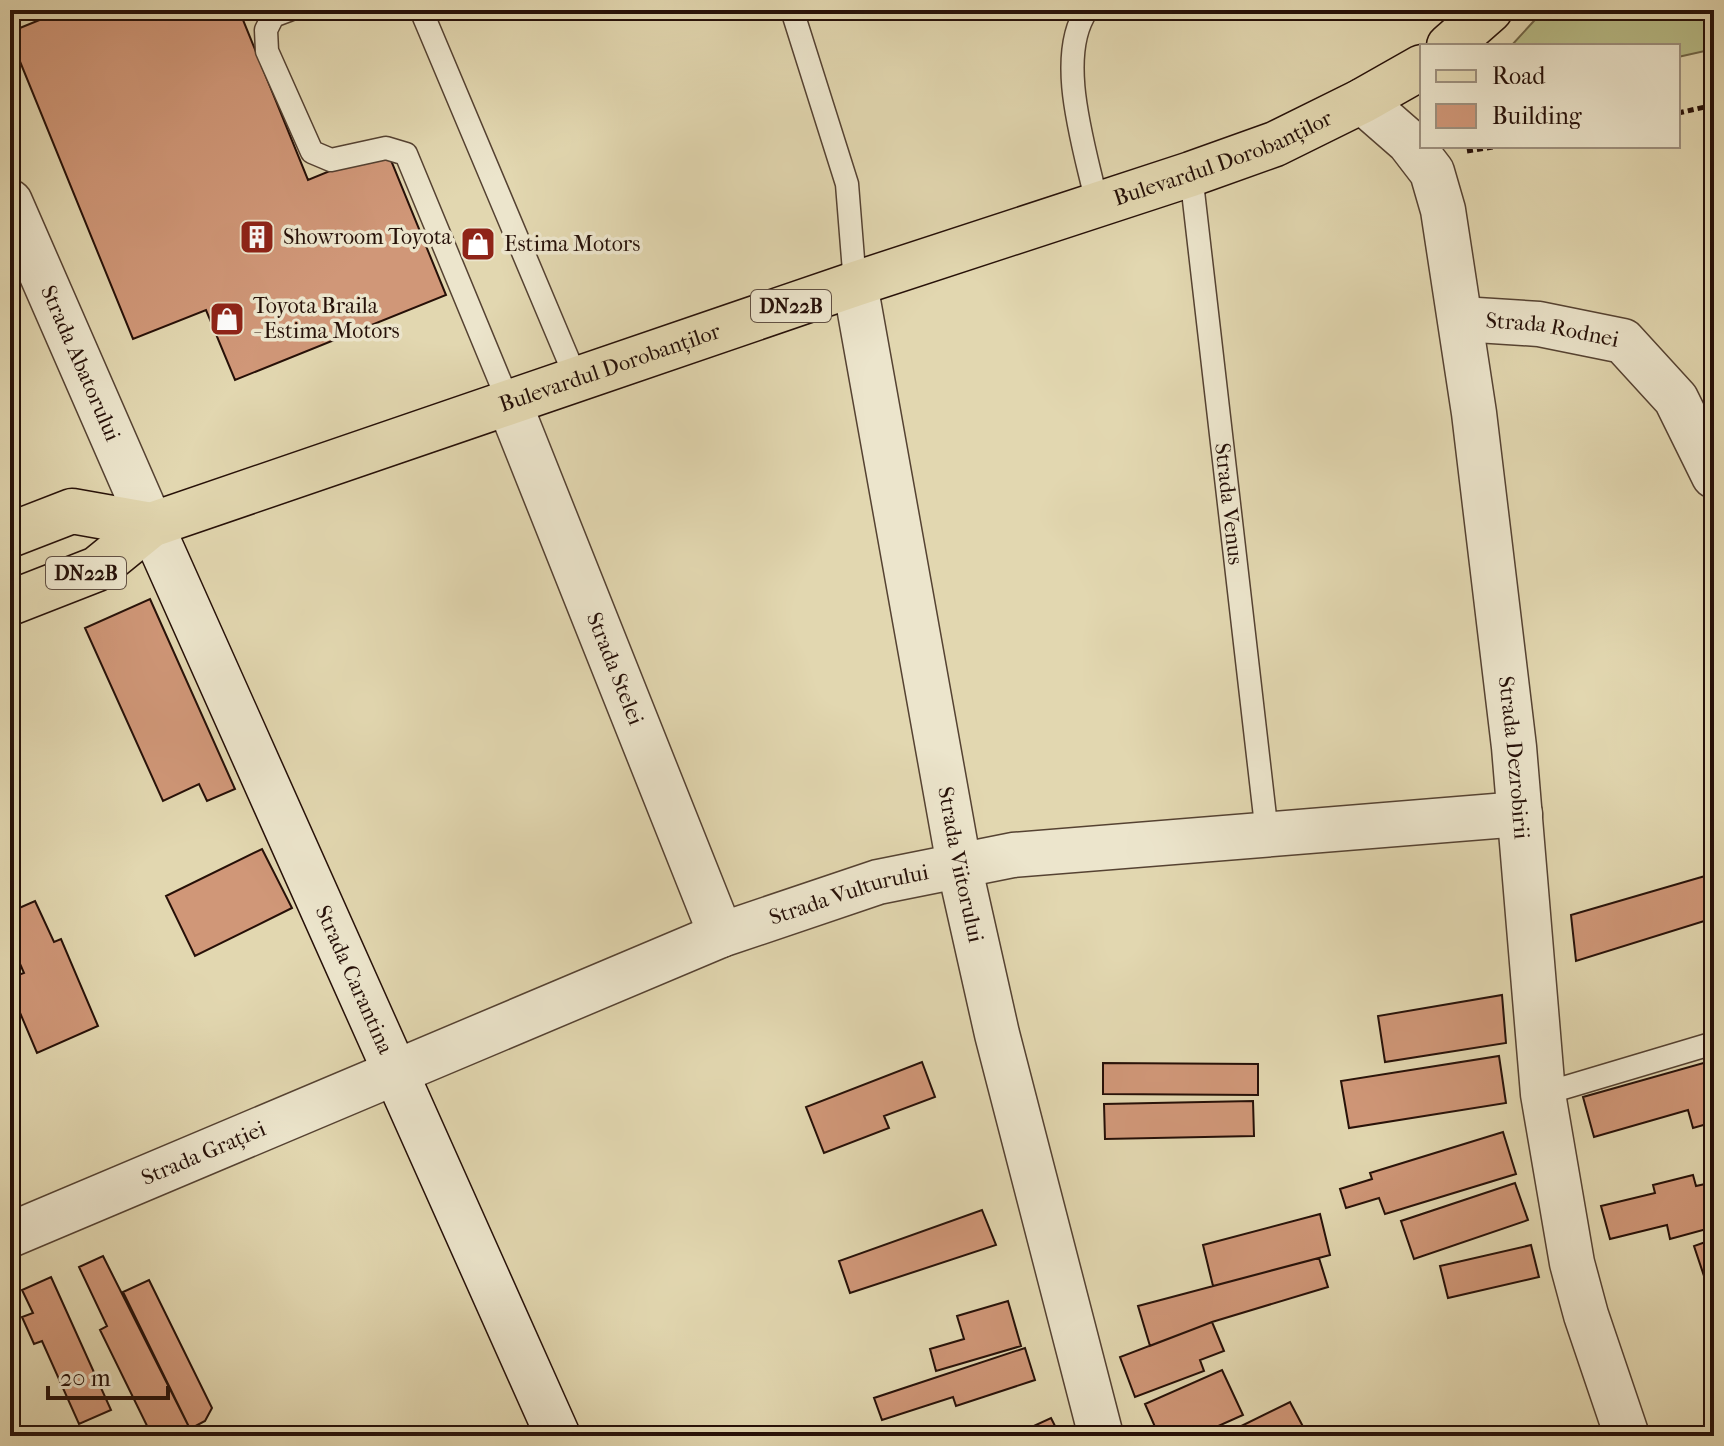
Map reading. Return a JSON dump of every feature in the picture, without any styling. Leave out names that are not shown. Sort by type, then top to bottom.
[{"type":"main road","points":[[1451,44],[1490,10]]},
{"type":"main road","name":"Bulevardul Dorobanților","points":[[10,603],[97,569],[151,525],[576,378],[1275,144],[1420,68]]},
{"type":"main road","name":"Bulevardul Dorobanților","points":[[10,535],[72,511],[151,525]]},
{"type":"street","name":"Strada Dezrobirii","points":[[1362,101],[1409,142],[1432,172],[1443,210],[1461,319],[1504,659],[1543,1094],[1572,1263],[1590,1330],[1627,1436]]},
{"type":"street","name":"Strada Abatorului","points":[[10,202],[151,525]]},
{"type":"street","name":"Strada Viitorului","points":[[855,284],[959,865],[997,1034],[1101,1436]]},
{"type":"street","name":"Strada Rodnei","points":[[1461,319],[1539,324],[1623,341],[1676,399],[1714,476]]},
{"type":"street","name":"Strada Stelei","points":[[509,403],[721,935]]},
{"type":"street","name":"Strada Carantina","points":[[151,525],[558,1436]]},
{"type":"street","name":"Strada Vulturului","points":[[397,1073],[721,935],[878,882],[1013,855],[1520,814]]},
{"type":"street","name":"Strada Grației","points":[[10,1235],[397,1073]]},
{"type":"lane","points":[[289,10],[273,16],[266,30],[267,51],[312,152],[331,160],[386,148],[406,154],[509,403]]},
{"type":"lane","points":[[421,10],[576,378]]},
{"type":"lane","points":[[792,10],[847,184],[855,284]]},
{"type":"lane","points":[[1087,10],[1074,49],[1072,85],[1097,204]]},
{"type":"lane","name":"Strada Venus","points":[[1191,174],[1267,834]]},
{"type":"lane","points":[[1543,1094],[1714,1043]]},
{"type":"path","points":[[1680,113],[1714,105]]},
{"type":"green space","points":[[1544,10],[1714,10],[1714,49],[1680,57],[1680,44],[1513,44]]},
{"type":"building","name":"Showroom Toyota","points":[[64,10],[239,10],[308,180],[386,148],[446,295],[235,380],[206,310],[133,339],[10,37],[10,32]]},
{"type":"building","points":[[150,599],[235,789],[207,801],[199,784],[163,801],[85,628]]},
{"type":"building","points":[[262,849],[292,908],[195,956],[166,896]]},
{"type":"building","points":[[1705,876],[1714,906],[1714,918],[1576,961],[1571,915]]},
{"type":"building","points":[[35,901],[54,942],[61,939],[98,1026],[37,1053],[10,989],[10,978],[24,973],[10,941],[10,912]]},
{"type":"building","points":[[1502,995],[1506,1043],[1385,1062],[1378,1016]]},
{"type":"building","points":[[1499,1056],[1506,1103],[1349,1128],[1341,1081]]},
{"type":"building","points":[[1714,1060],[1714,1122],[1693,1128],[1688,1110],[1594,1137],[1583,1097]]},
{"type":"building","points":[[922,1062],[935,1097],[884,1116],[889,1128],[824,1153],[806,1107]]},
{"type":"building","points":[[1103,1063],[1258,1064],[1258,1095],[1103,1094]]},
{"type":"building","points":[[1253,1101],[1254,1136],[1105,1139],[1104,1104]]},
{"type":"building","points":[[1503,1132],[1516,1174],[1385,1214],[1379,1198],[1346,1208],[1340,1189],[1372,1179],[1370,1173]]},
{"type":"building","points":[[1693,1175],[1696,1186],[1714,1182],[1714,1227],[1670,1239],[1667,1225],[1610,1239],[1601,1206],[1655,1193],[1653,1185]]},
{"type":"building","points":[[1515,1183],[1528,1220],[1414,1259],[1401,1221]]},
{"type":"building","points":[[982,1210],[996,1245],[850,1293],[839,1261]]},
{"type":"building","points":[[1320,1214],[1330,1255],[1213,1286],[1203,1245]]},
{"type":"building","points":[[1714,1239],[1714,1276],[1705,1279],[1694,1246]]},
{"type":"building","points":[[1531,1245],[1539,1277],[1448,1298],[1440,1266]]},
{"type":"building","points":[[103,1256],[190,1429],[177,1436],[152,1436],[100,1330],[107,1326],[79,1267]]},
{"type":"building","points":[[1319,1258],[1328,1287],[1212,1322],[1150,1346],[1138,1306]]},
{"type":"building","points":[[51,1277],[111,1410],[79,1424],[42,1341],[34,1344],[22,1317],[33,1313],[22,1290]]},
{"type":"building","points":[[149,1280],[212,1408],[205,1421],[190,1429],[123,1292]]},
{"type":"building","points":[[1008,1301],[1021,1346],[936,1371],[930,1349],[964,1339],[957,1316]]},
{"type":"building","points":[[1212,1322],[1224,1351],[1200,1360],[1204,1371],[1135,1397],[1120,1357]]},
{"type":"building","points":[[1025,1348],[1035,1380],[956,1406],[953,1397],[882,1420],[874,1398]]},
{"type":"building","points":[[1222,1370],[1243,1415],[1196,1436],[1159,1436],[1145,1404]]},
{"type":"building","points":[[1290,1402],[1308,1436],[1221,1436]]},
{"type":"building","points":[[1051,1418],[1060,1436],[1012,1436]]},
{"type":"place","name":"Showroom Toyota","points":[[257,237]]},
{"type":"place","name":"Estima Motors","points":[[478,244]]},
{"type":"place","name":"Toyota Braila - Estima Motors","points":[[227,319]]}]
